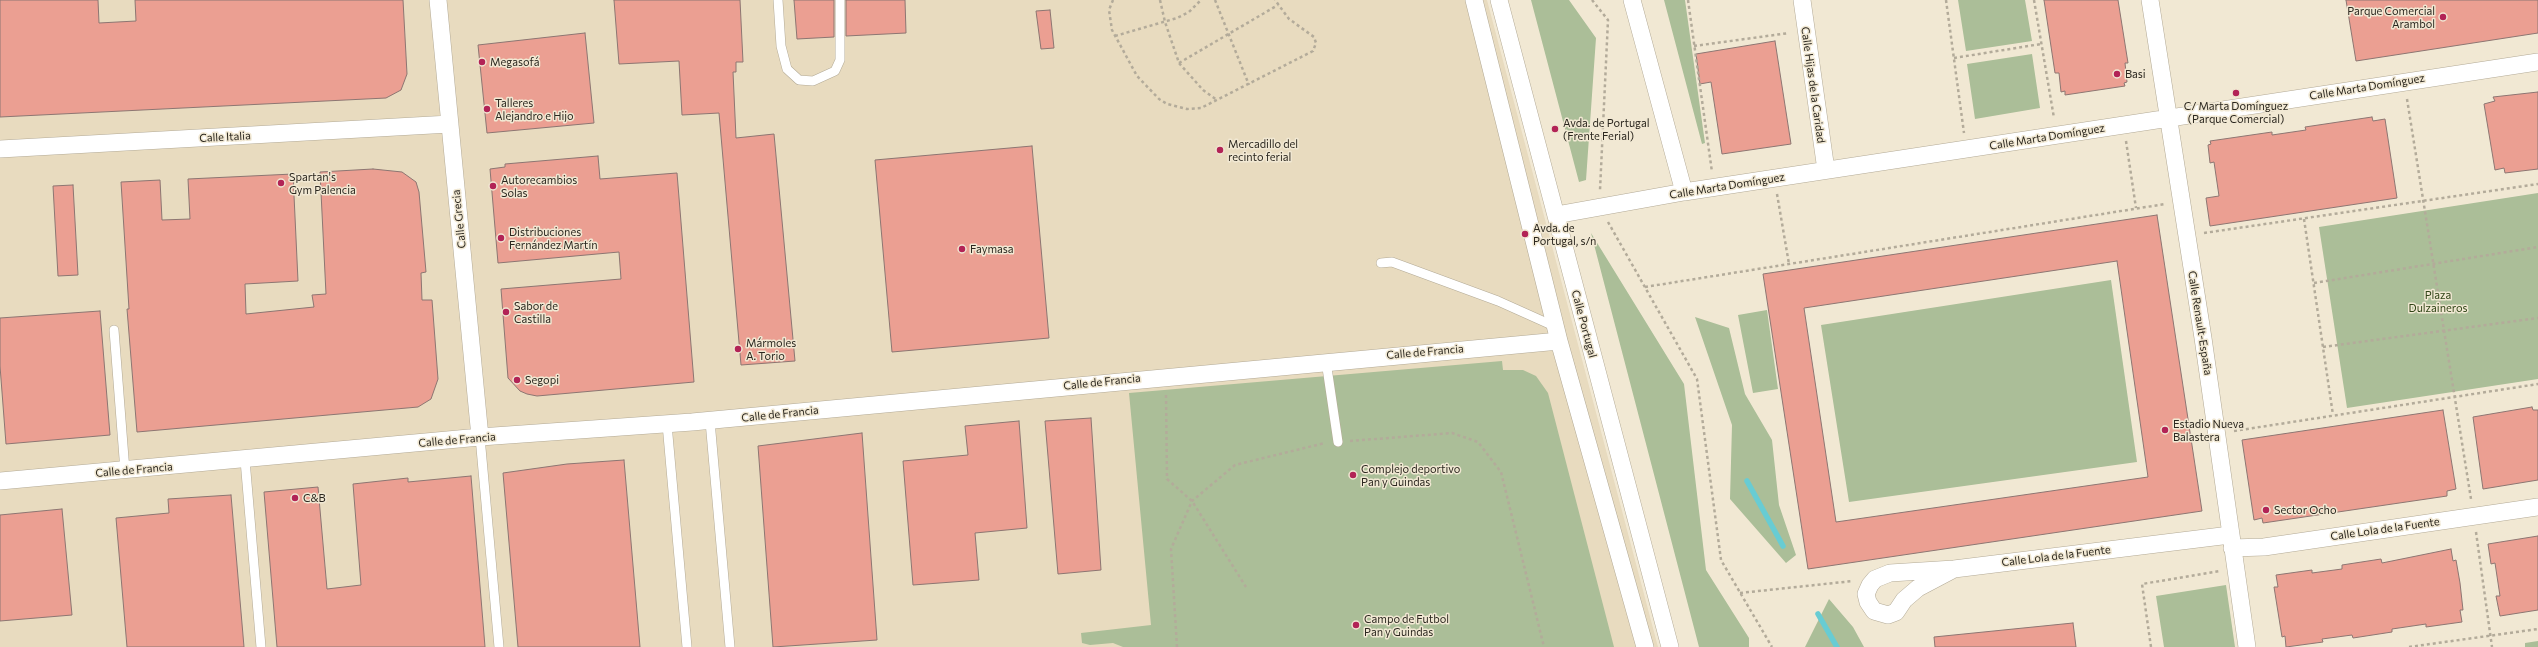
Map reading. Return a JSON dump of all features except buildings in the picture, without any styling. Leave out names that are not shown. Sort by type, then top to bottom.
[{"type":"street","name":"Calle Grecia","points":[[438,0],[480,437]]},
{"type":"street","points":[[1474,0],[1558,334],[1645,647]]},
{"type":"street","name":"Calle Portugal","points":[[1499,0],[1670,647]]},
{"type":"street","points":[[1632,0],[1684,192]]},
{"type":"street","name":"Calle Hijas de la Caridad","points":[[1802,0],[1826,170]]},
{"type":"street","name":"Calle Renault-España","points":[[2150,0],[2217,433],[2247,647]]},
{"type":"street","name":"Calle Marta Domínguez","points":[[1556,215],[1714,187],[2404,81],[2538,62]]},
{"type":"street","name":"Calle Italia","points":[[0,149],[450,124]]},
{"type":"street","name":"Calle de Francia","points":[[0,481],[245,460],[480,437],[710,421],[1326,361],[1558,334]]},
{"type":"street","name":"Calle Lola de la Fuente","points":[[1954,569],[1918,588],[1904,600],[1896,612],[1888,615],[1874,611],[1868,602],[1866,594],[1875,579],[1890,573],[1954,569],[2231,541],[2264,547],[2538,507]]},
{"type":"lane","points":[[778,0],[781,46],[786,69],[799,80],[813,81],[835,71],[840,60],[840,0]]},
{"type":"lane","points":[[1381,263],[1392,262],[1498,301],[1558,334]]},
{"type":"lane","points":[[114,330],[125,470]]},
{"type":"lane","points":[[1326,361],[1338,442]]},
{"type":"lane","points":[[710,421],[730,647]]},
{"type":"lane","points":[[667,424],[688,647]]},
{"type":"lane","points":[[480,437],[499,647]]},
{"type":"lane","points":[[245,460],[261,647]]},
{"type":"path","points":[[1113,0],[1109,17],[1115,36],[1136,76],[1152,94],[1167,104],[1179,108],[1201,108],[1314,52],[1316,43],[1314,37],[1289,19],[1275,0]]},
{"type":"path","points":[[1160,0],[1165,22],[1179,63],[1203,90],[1218,100]]},
{"type":"path","points":[[1115,36],[1165,22],[1189,12],[1201,0]]},
{"type":"path","points":[[1215,0],[1249,84]]},
{"type":"path","points":[[1592,0],[1608,20],[1599,207],[1698,379],[1722,560],[1772,647]]},
{"type":"path","points":[[1688,0],[1714,187]]},
{"type":"path","points":[[1946,0],[1966,149]]},
{"type":"path","points":[[2034,0],[2057,135]]},
{"type":"path","points":[[1179,63],[1278,6]]},
{"type":"path","points":[[1694,46],[1806,31]]},
{"type":"path","points":[[1954,58],[2041,44]]},
{"type":"path","points":[[2404,81],[2474,516],[2492,647]]},
{"type":"path","points":[[2124,125],[2136,208]]},
{"type":"path","points":[[1774,178],[1789,264]]},
{"type":"path","points":[[2187,236],[2538,184]]},
{"type":"path","points":[[1645,287],[2181,201]]},
{"type":"path","points":[[2304,218],[2333,415]]},
{"type":"path","points":[[2314,283],[2538,248]]},
{"type":"path","points":[[2323,347],[2538,318]]},
{"type":"path","points":[[1166,376],[1167,479],[1192,501],[1246,587]]},
{"type":"path","points":[[2217,433],[2538,384]]},
{"type":"path","points":[[1177,647],[1171,549],[1192,501],[1235,465],[1324,443],[1452,432],[1478,442],[1501,472],[1544,647]]},
{"type":"path","points":[[2151,647],[2142,584],[2235,569]]},
{"type":"path","points":[[1740,593],[1875,579]]},
{"type":"path","points":[[2409,647],[2538,629]]},
{"type":"shaded area","points":[[0,0],[1487,0],[1658,647],[0,647]]},
{"type":"green space","points":[[1531,0],[1569,0],[1596,38],[1586,180],[1579,182]]},
{"type":"green space","points":[[1664,0],[1685,0],[1705,143],[1702,144]]},
{"type":"green space","points":[[1958,0],[2025,0],[2032,41],[1966,51]]},
{"type":"green space","points":[[2032,54],[2040,108],[1975,119],[1967,64]]},
{"type":"green space","name":"Plaza Dulzaineros","points":[[2538,193],[2538,379],[2347,408],[2319,227]]},
{"type":"green space","points":[[1591,233],[1684,384],[1706,570],[1749,638],[1749,647],[1699,647]]},
{"type":"green space","points":[[2111,280],[2137,462],[1849,502],[1821,325]]},
{"type":"green space","points":[[1767,310],[1778,389],[1753,393],[1738,315]]},
{"type":"green space","points":[[1695,317],[1729,328],[1745,394],[1772,440],[1779,505],[1796,555],[1786,563],[1730,499],[1732,425]]},
{"type":"green space","name":"Complejo deportivo Pan y Guindas","points":[[1502,361],[1503,370],[1523,370],[1536,376],[1548,393],[1614,647],[1123,647],[1113,643],[1090,645],[1082,643],[1081,633],[1151,625],[1129,393]]},
{"type":"green space","points":[[2226,585],[2235,647],[2164,647],[2156,596]]},
{"type":"green space","points":[[1829,599],[1853,627],[1864,647],[1805,647]]},
{"type":"green space","points":[[2538,641],[2538,647],[2525,647],[2525,643]]},
{"type":"waterway","points":[[1747,481],[1783,546]]},
{"type":"waterway","points":[[1818,614],[1837,647]]},
{"type":"place","name":"Parque Comercial Arambol","points":[[2443,17]]},
{"type":"place","name":"Megasofá","points":[[482,62]]},
{"type":"place","name":"Basi","points":[[2117,74]]},
{"type":"place","name":"C/ Marta Domínguez (Parque Comercial)","points":[[2236,93]]},
{"type":"place","name":"Talleres Alejandro e Hijo","points":[[487,109]]},
{"type":"place","name":"Avda. de Portugal (Frente Ferial)","points":[[1555,129]]},
{"type":"place","name":"Mercadillo del recinto ferial","points":[[1220,150]]},
{"type":"place","name":"Spartan's Gym Palencia","points":[[281,183]]},
{"type":"place","name":"Autorecambios Solas","points":[[493,186]]},
{"type":"place","name":"Avda. de Portugal, s/n","points":[[1525,234]]},
{"type":"place","name":"Distribuciones Fernández Martín","points":[[501,238]]},
{"type":"place","name":"Faymasa","points":[[962,249]]},
{"type":"place","name":"Sabor de Castilla","points":[[506,312]]},
{"type":"place","name":"Mármoles A. Torio","points":[[738,349]]},
{"type":"place","name":"Segopi","points":[[517,380]]},
{"type":"place","name":"Estadio Nueva Balastera","points":[[2165,430]]},
{"type":"place","name":"Complejo deportivo Pan y Guindas","points":[[1353,475]]},
{"type":"place","name":"C&B","points":[[295,498]]},
{"type":"place","name":"Sector Ocho","points":[[2266,510]]},
{"type":"place","name":"Campo de Futbol Pan y Guindas","points":[[1356,625]]}]
